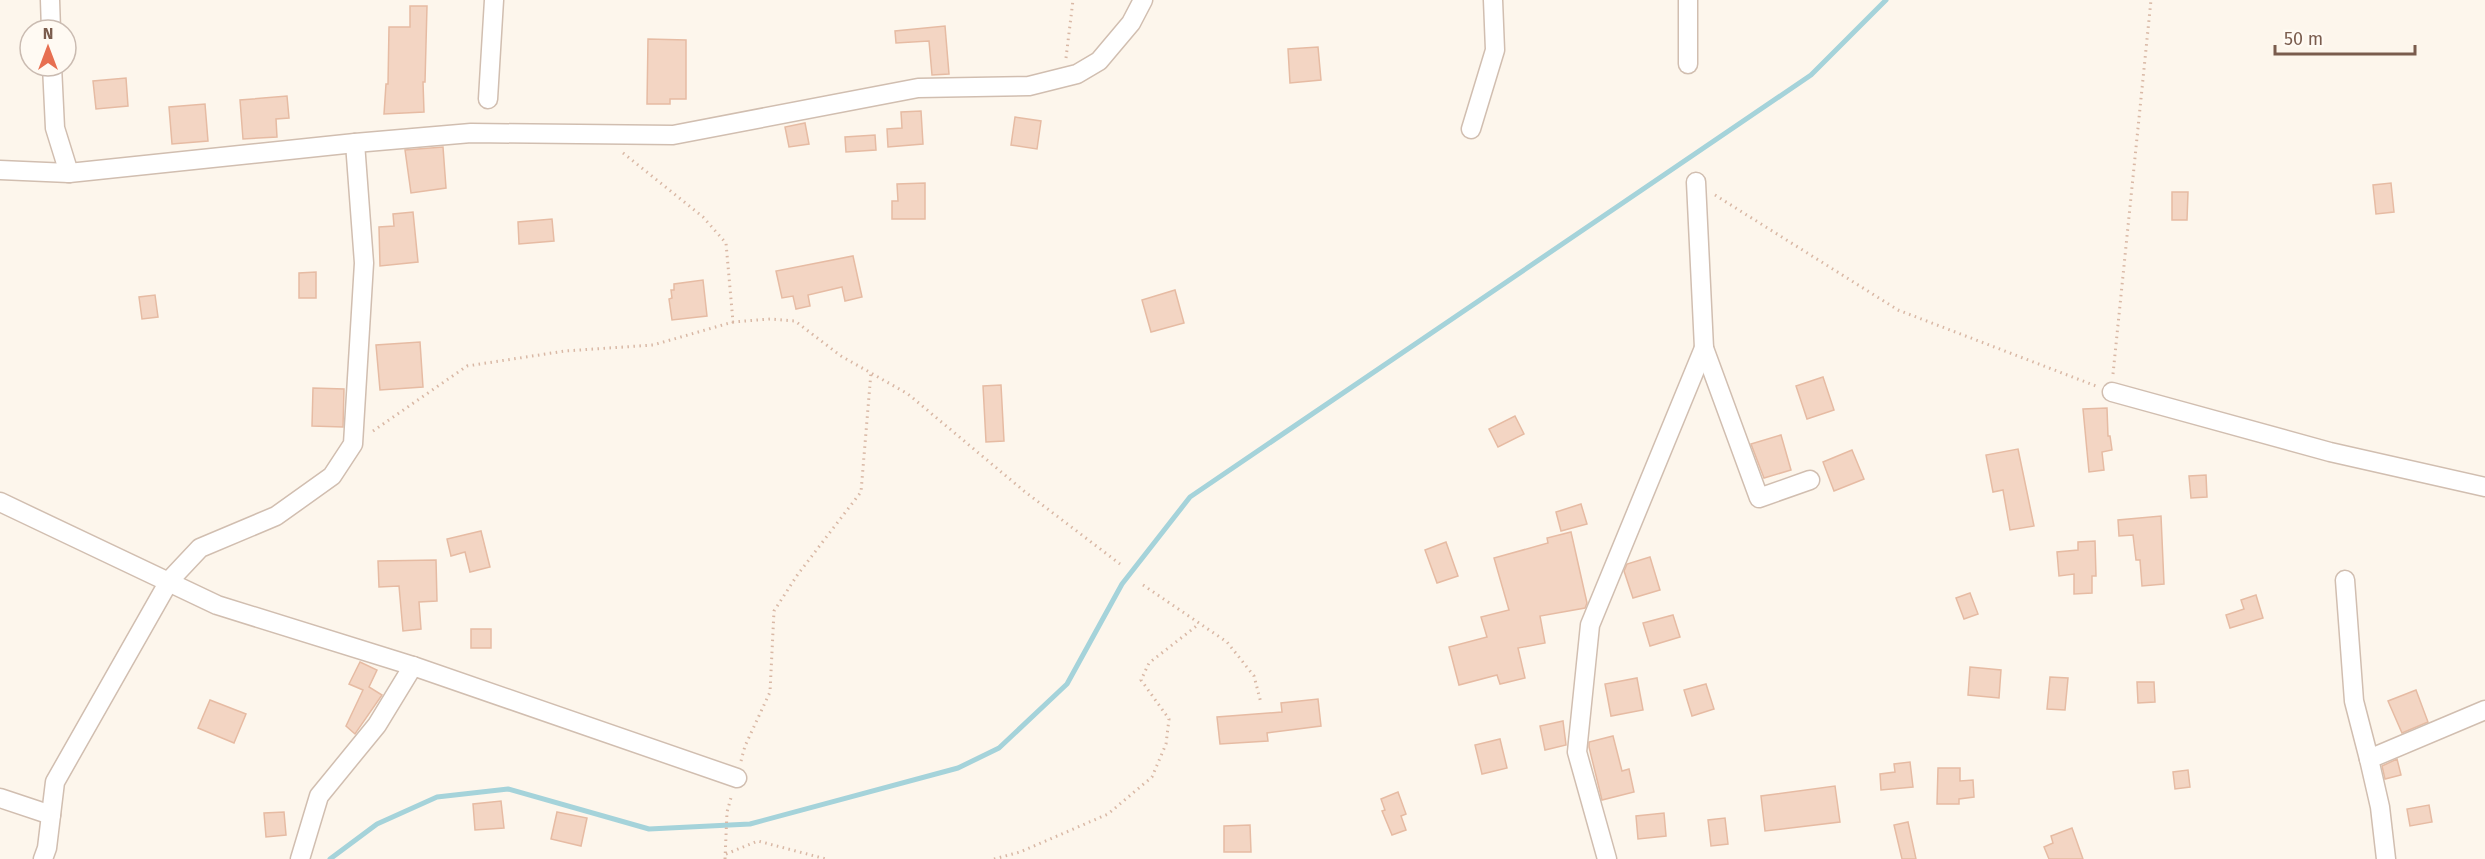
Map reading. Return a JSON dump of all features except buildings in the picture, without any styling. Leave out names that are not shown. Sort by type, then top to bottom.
[{"type":"street","points":[[50,0],[51,18]]},
{"type":"street","points":[[488,99],[494,0]]},
{"type":"street","points":[[0,170],[69,173],[471,133],[673,135],[918,88],[1029,86],[1077,74],[1099,62],[1131,22],[1143,0]]},
{"type":"street","points":[[1471,129],[1495,50],[1493,0]]},
{"type":"street","points":[[1688,0],[1688,64]]},
{"type":"street","points":[[53,78],[55,128],[69,173]]},
{"type":"street","points":[[43,859],[47,848],[55,782],[168,582],[200,548],[276,516],[332,476],[353,444],[364,263],[355,143]]},
{"type":"street","points":[[1696,182],[1704,348],[1759,498],[1810,480]]},
{"type":"street","points":[[1607,859],[1577,752],[1590,625],[1704,348]]},
{"type":"street","points":[[2112,392],[2330,452],[2485,487]]},
{"type":"street","points":[[0,502],[217,605],[413,666],[737,778]]},
{"type":"street","points":[[2345,580],[2354,700],[2380,807],[2386,859]]},
{"type":"street","points":[[300,859],[319,796],[377,725],[413,666]]},
{"type":"street","points":[[2369,759],[2485,710]]},
{"type":"street","points":[[0,798],[51,815]]},
{"type":"path","points":[[1696,182],[1898,310],[2112,392],[2151,0]]},
{"type":"path","points":[[1063,78],[1073,2]]},
{"type":"path","points":[[604,135],[621,152],[703,217],[726,243],[734,322]]},
{"type":"path","points":[[353,444],[467,366],[566,351],[653,345],[734,322],[770,319],[795,321],[841,356],[908,394],[1024,490],[1120,564]]},
{"type":"path","points":[[737,778],[745,746],[770,692],[774,611],[798,574],[861,492],[871,372]]},
{"type":"path","points":[[1143,585],[1227,642],[1254,676],[1261,703]]},
{"type":"path","points":[[994,859],[1020,852],[1108,814],[1152,777],[1166,744],[1169,719],[1141,680],[1149,663],[1199,624]]},
{"type":"path","points":[[725,859],[727,812]]},
{"type":"path","points":[[726,854],[758,841],[826,859]]},
{"type":"waterway","points":[[330,859],[377,824],[437,797],[508,789],[649,829],[750,824],[958,768],[999,748],[1067,684],[1122,584],[1190,497],[1811,75],[1886,0]]}]
